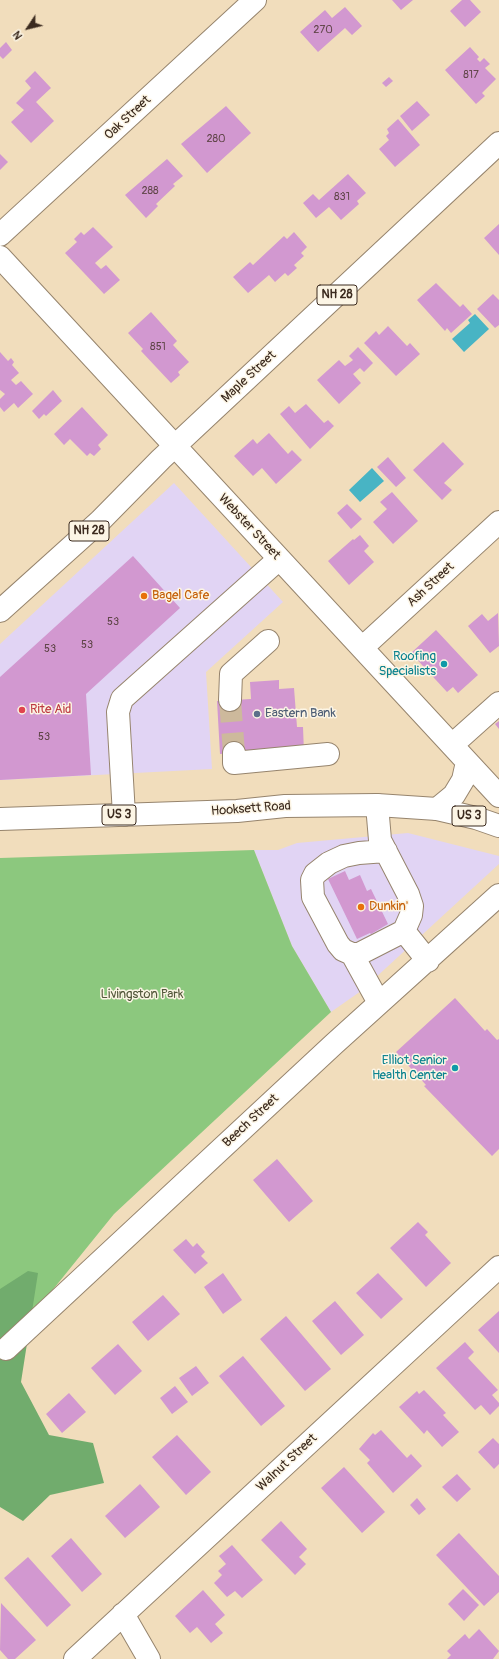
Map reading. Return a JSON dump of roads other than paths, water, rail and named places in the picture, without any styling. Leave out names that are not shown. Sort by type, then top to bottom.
[{"type":"street","name":"Oak Street","points":[[0,235],[255,0]]},
{"type":"street","name":"Maple Street","points":[[0,611],[100,521],[174,446],[499,143]]},
{"type":"street","name":"Webster Street","points":[[1,260],[499,796]]},
{"type":"street","name":"Ash Street","points":[[362,648],[499,522]]},
{"type":"street","points":[[124,815],[118,712],[122,699],[279,559]]},
{"type":"street","points":[[230,700],[231,674],[268,641]]},
{"type":"street","points":[[452,745],[499,703]]},
{"type":"street","points":[[234,753],[234,763],[328,754]]},
{"type":"street","points":[[437,809],[454,795],[463,780],[467,762]]},
{"type":"street","points":[[377,805],[378,831],[386,851],[408,894],[412,906],[411,915],[404,930],[359,954],[352,954],[344,950],[333,935],[313,897],[312,880],[319,870],[344,856],[359,853],[386,851]]},
{"type":"street","name":"Hooksett Road","points":[[0,819],[237,811],[285,806],[377,805],[437,809],[476,818],[499,826]]},
{"type":"street","name":"Beech Street","points":[[6,1349],[379,1003],[428,961],[499,895]]},
{"type":"street","points":[[404,930],[428,961]]},
{"type":"street","points":[[352,954],[379,1003]]},
{"type":"street","name":"Walnut Street","points":[[75,1659],[499,1267]]},
{"type":"street","points":[[123,1614],[149,1659]]},
{"type":"water","points":[[475,314],[489,329],[464,352],[452,339],[470,323],[468,320]]},
{"type":"water","points":[[372,468],[384,481],[360,502],[349,490]]},
{"type":"tunnel","points":[[230,700],[234,753]]},
{"type":"place","name":"Bagel Cafe","points":[[144,596]]},
{"type":"place","name":"Roofing Specialists","points":[[444,664]]},
{"type":"place","name":"Rite Aid","points":[[22,710]]},
{"type":"place","name":"Eastern Bank","points":[[257,714]]},
{"type":"place","name":"Dunkin'","points":[[361,907]]},
{"type":"place","name":"Elliot Senior Health Center","points":[[455,1068]]},
{"type":"park label","name":"Livingston Park","points":[[142,995]]}]
